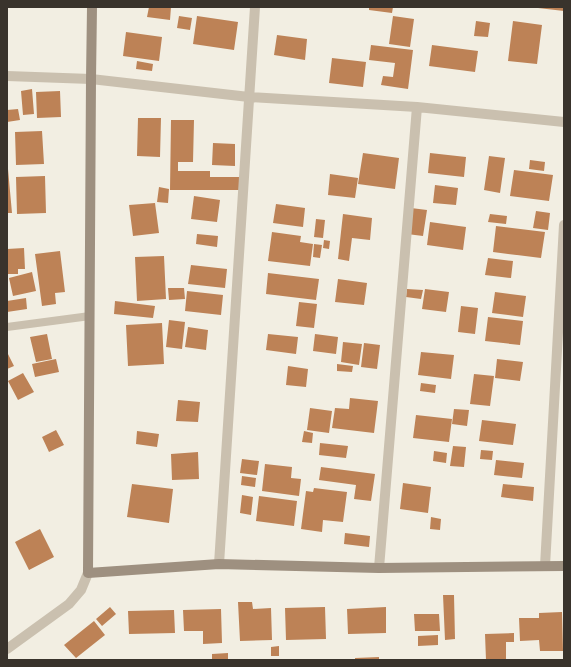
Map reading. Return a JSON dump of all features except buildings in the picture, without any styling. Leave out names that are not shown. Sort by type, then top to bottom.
[{"type":"street","points":[[7,649],[69,604],[82,590],[88,573],[92,7]]},
{"type":"street","points":[[219,564],[255,7]]},
{"type":"street","points":[[7,76],[91,79],[249,97],[417,106],[564,122]]},
{"type":"street","points":[[379,568],[417,106]]},
{"type":"street","points":[[545,566],[564,225]]},
{"type":"street","points":[[88,573],[219,564],[379,568],[564,566]]},
{"type":"lane","points":[[7,327],[90,316]]}]
